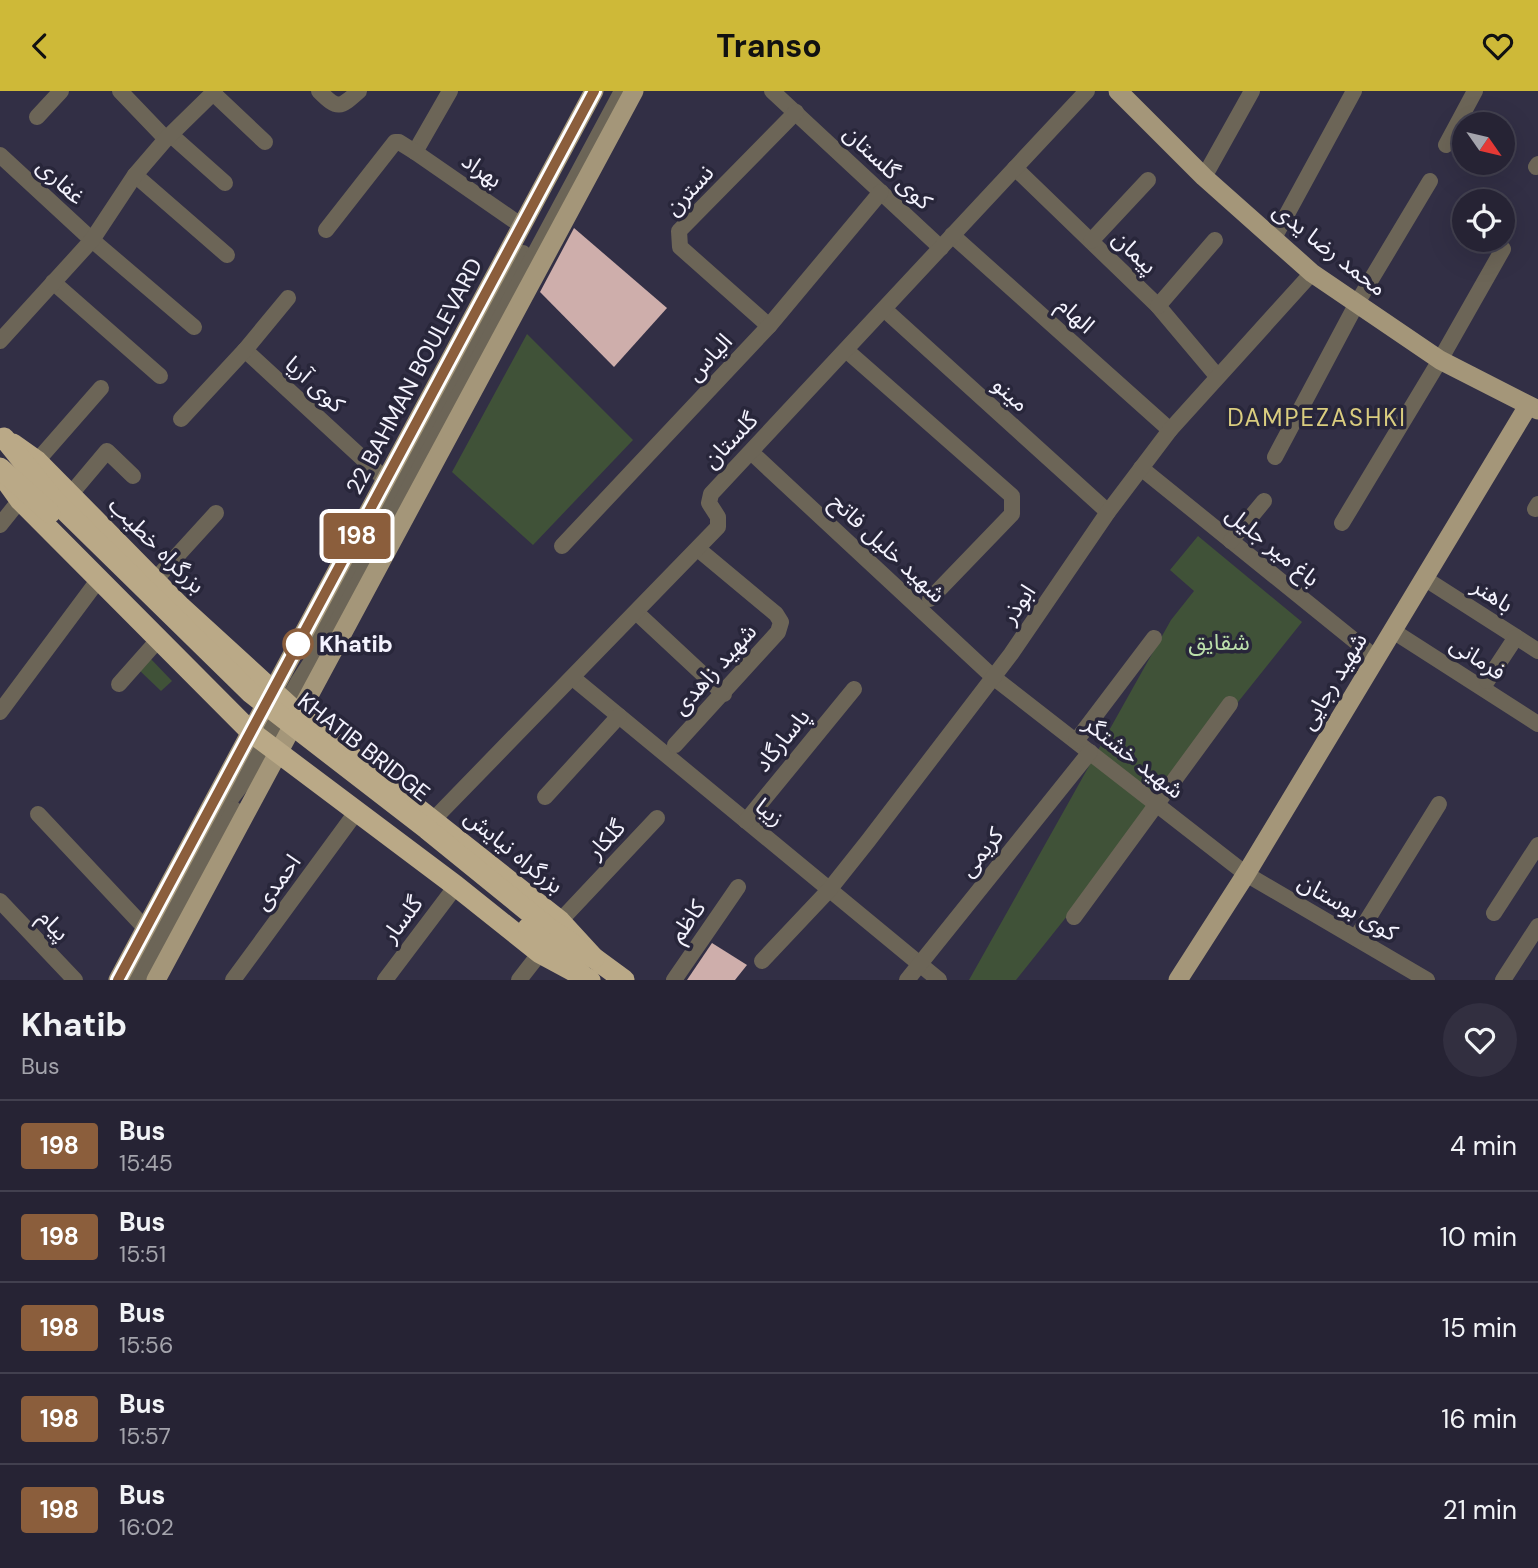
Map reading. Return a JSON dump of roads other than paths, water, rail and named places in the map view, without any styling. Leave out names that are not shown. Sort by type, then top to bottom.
[{"type":"highway","name":"بزرگراه خطیب","points":[[2,436],[37,461],[181,607],[286,703]]},
{"type":"highway","name":"KHATIB BRIDGE","points":[[2,436],[54,500],[251,693],[550,929],[588,970]]},
{"type":"highway","name":"KHATIB BRIDGE","points":[[0,467],[243,703],[588,970]]},
{"type":"highway","points":[[0,473],[20,500],[155,638],[265,742],[540,953],[624,980]]},
{"type":"highway","points":[[155,638],[164,641],[178,638],[186,629],[186,618],[181,607]]},
{"type":"highway","points":[[180,663],[180,647],[183,641],[194,632],[208,632]]},
{"type":"highway","name":"بزرگراه نیایش","points":[[286,703],[560,921],[588,970]]},
{"type":"highway","points":[[357,811],[381,779]]},
{"type":"main road","name":"22 BAHMAN BOULEVARD","points":[[118,980],[146,929],[265,742],[286,703],[386,479],[594,91]]},
{"type":"main road","name":"22 BAHMAN BOULEVARD","points":[[156,980],[265,742],[634,91]]},
{"type":"main road","name":"محمد رضا یدی","points":[[1118,91],[1204,177],[1312,273],[1440,361],[1533,408]]},
{"type":"main road","name":"شهید رجایی","points":[[1178,980],[1246,874],[1424,578],[1533,408]]},
{"type":"street","points":[[37,117],[61,91]]},
{"type":"street","points":[[120,91],[168,137],[225,183]]},
{"type":"street","points":[[319,91],[337,106],[345,104],[359,91]]},
{"type":"street","points":[[326,230],[391,144],[399,142],[415,152],[450,91]]},
{"type":"street","points":[[299,682],[326,618],[611,91]]},
{"type":"street","points":[[286,703],[336,624],[622,91]]},
{"type":"street","name":"کوی گلستان","points":[[772,91],[881,192],[947,241]]},
{"type":"street","name":"گلستان","points":[[433,820],[718,527],[720,521],[708,498],[1087,91]]},
{"type":"street","points":[[1204,177],[1252,91]]},
{"type":"street","points":[[1274,239],[1354,91]]},
{"type":"street","points":[[1446,145],[1475,91]]},
{"type":"street","points":[[0,341],[92,240],[135,176],[168,137],[214,92],[265,142]]},
{"type":"street","name":"نسترن","points":[[769,326],[680,247],[679,231],[796,112]]},
{"type":"street","name":"بهراد","points":[[415,152],[522,226]]},
{"type":"street","name":"غفاری","points":[[0,155],[92,240],[194,327]]},
{"type":"street","name":"پیمان","points":[[1015,168],[1158,306],[1217,376]]},
{"type":"street","points":[[135,176],[227,255]]},
{"type":"street","points":[[1091,241],[1147,180]]},
{"type":"street","points":[[1276,457],[1357,303],[1430,181]]},
{"type":"street","name":"الیاس","points":[[562,546],[769,326],[881,192]]},
{"type":"street","points":[[1158,306],[1216,240]]},
{"type":"street","name":"الهام","points":[[947,241],[1170,430]]},
{"type":"street","points":[[1342,523],[1440,361],[1501,252]]},
{"type":"street","name":"ابوذر","points":[[762,961],[829,890],[993,677],[1108,512],[1170,430],[1312,273]]},
{"type":"street","points":[[53,282],[160,376]]},
{"type":"street","points":[[181,419],[245,350],[288,298]]},
{"type":"street","name":"مینو","points":[[884,309],[1108,512]]},
{"type":"street","name":"کوی آریا","points":[[245,350],[386,479]]},
{"type":"street","points":[[846,350],[1013,496],[1012,514],[930,599]]},
{"type":"street","points":[[37,461],[101,388]]},
{"type":"street","points":[[69,495],[107,451],[133,476]]},
{"type":"street","name":"شهید خلیل فاتح","points":[[751,452],[993,677]]},
{"type":"street","name":"باغ میر جلیل","points":[[1141,468],[1376,658]]},
{"type":"street","points":[[0,525],[20,500]]},
{"type":"street","points":[[1231,541],[1264,501]]},
{"type":"street","points":[[155,580],[216,513]]},
{"type":"street","name":"شهید زاهدی","points":[[675,745],[778,632],[781,622],[776,614],[698,549]]},
{"type":"street","name":"باهنر","points":[[1424,578],[1538,651]]},
{"type":"street","points":[[0,712],[99,579]]},
{"type":"street","points":[[636,612],[724,694]]},
{"type":"street","name":"فرمانی","points":[[1392,631],[1538,724]]},
{"type":"street","points":[[1487,681],[1516,637]]},
{"type":"street","points":[[119,684],[155,638]]},
{"type":"street","points":[[1076,741],[1154,638]]},
{"type":"street","name":"شهید خشتگر","points":[[993,677],[1246,874]]},
{"type":"street","name":"زیبا","points":[[573,678],[939,980]]},
{"type":"street","name":"پاسارگاد","points":[[746,821],[854,689]]},
{"type":"street","points":[[1074,917],[1230,704]]},
{"type":"street","points":[[545,797],[619,716]]},
{"type":"street","points":[[131,980],[223,809],[243,783],[265,742]]},
{"type":"street","name":"کریمی","points":[[907,980],[1090,752]]},
{"type":"street","points":[[144,980],[233,814],[243,783]]},
{"type":"street","points":[[1356,938],[1439,804]]},
{"type":"street","name":"احمدی","points":[[233,980],[357,811]]},
{"type":"street","points":[[38,814],[146,929]]},
{"type":"street","name":"گلکار","points":[[560,921],[657,818]]},
{"type":"street","points":[[1494,913],[1538,845]]},
{"type":"street","name":"کوی بوستان","points":[[1246,874],[1356,938],[1401,974],[1427,980]]},
{"type":"street","name":"گلسار","points":[[385,980],[456,886]]},
{"type":"street","name":"کاظم","points":[[674,980],[738,887]]},
{"type":"street","name":"پیام","points":[[0,901],[75,980]]},
{"type":"street","points":[[1503,980],[1538,926]]},
{"type":"street","points":[[519,980],[540,953]]},
{"type":"place","name":"Khatib","points":[[298,644]]},
{"type":"district","name":"DAMPEZASHKI","points":[[1317,417]]},
{"type":"park label","name":"شقایق","points":[[1219,642]]}]
